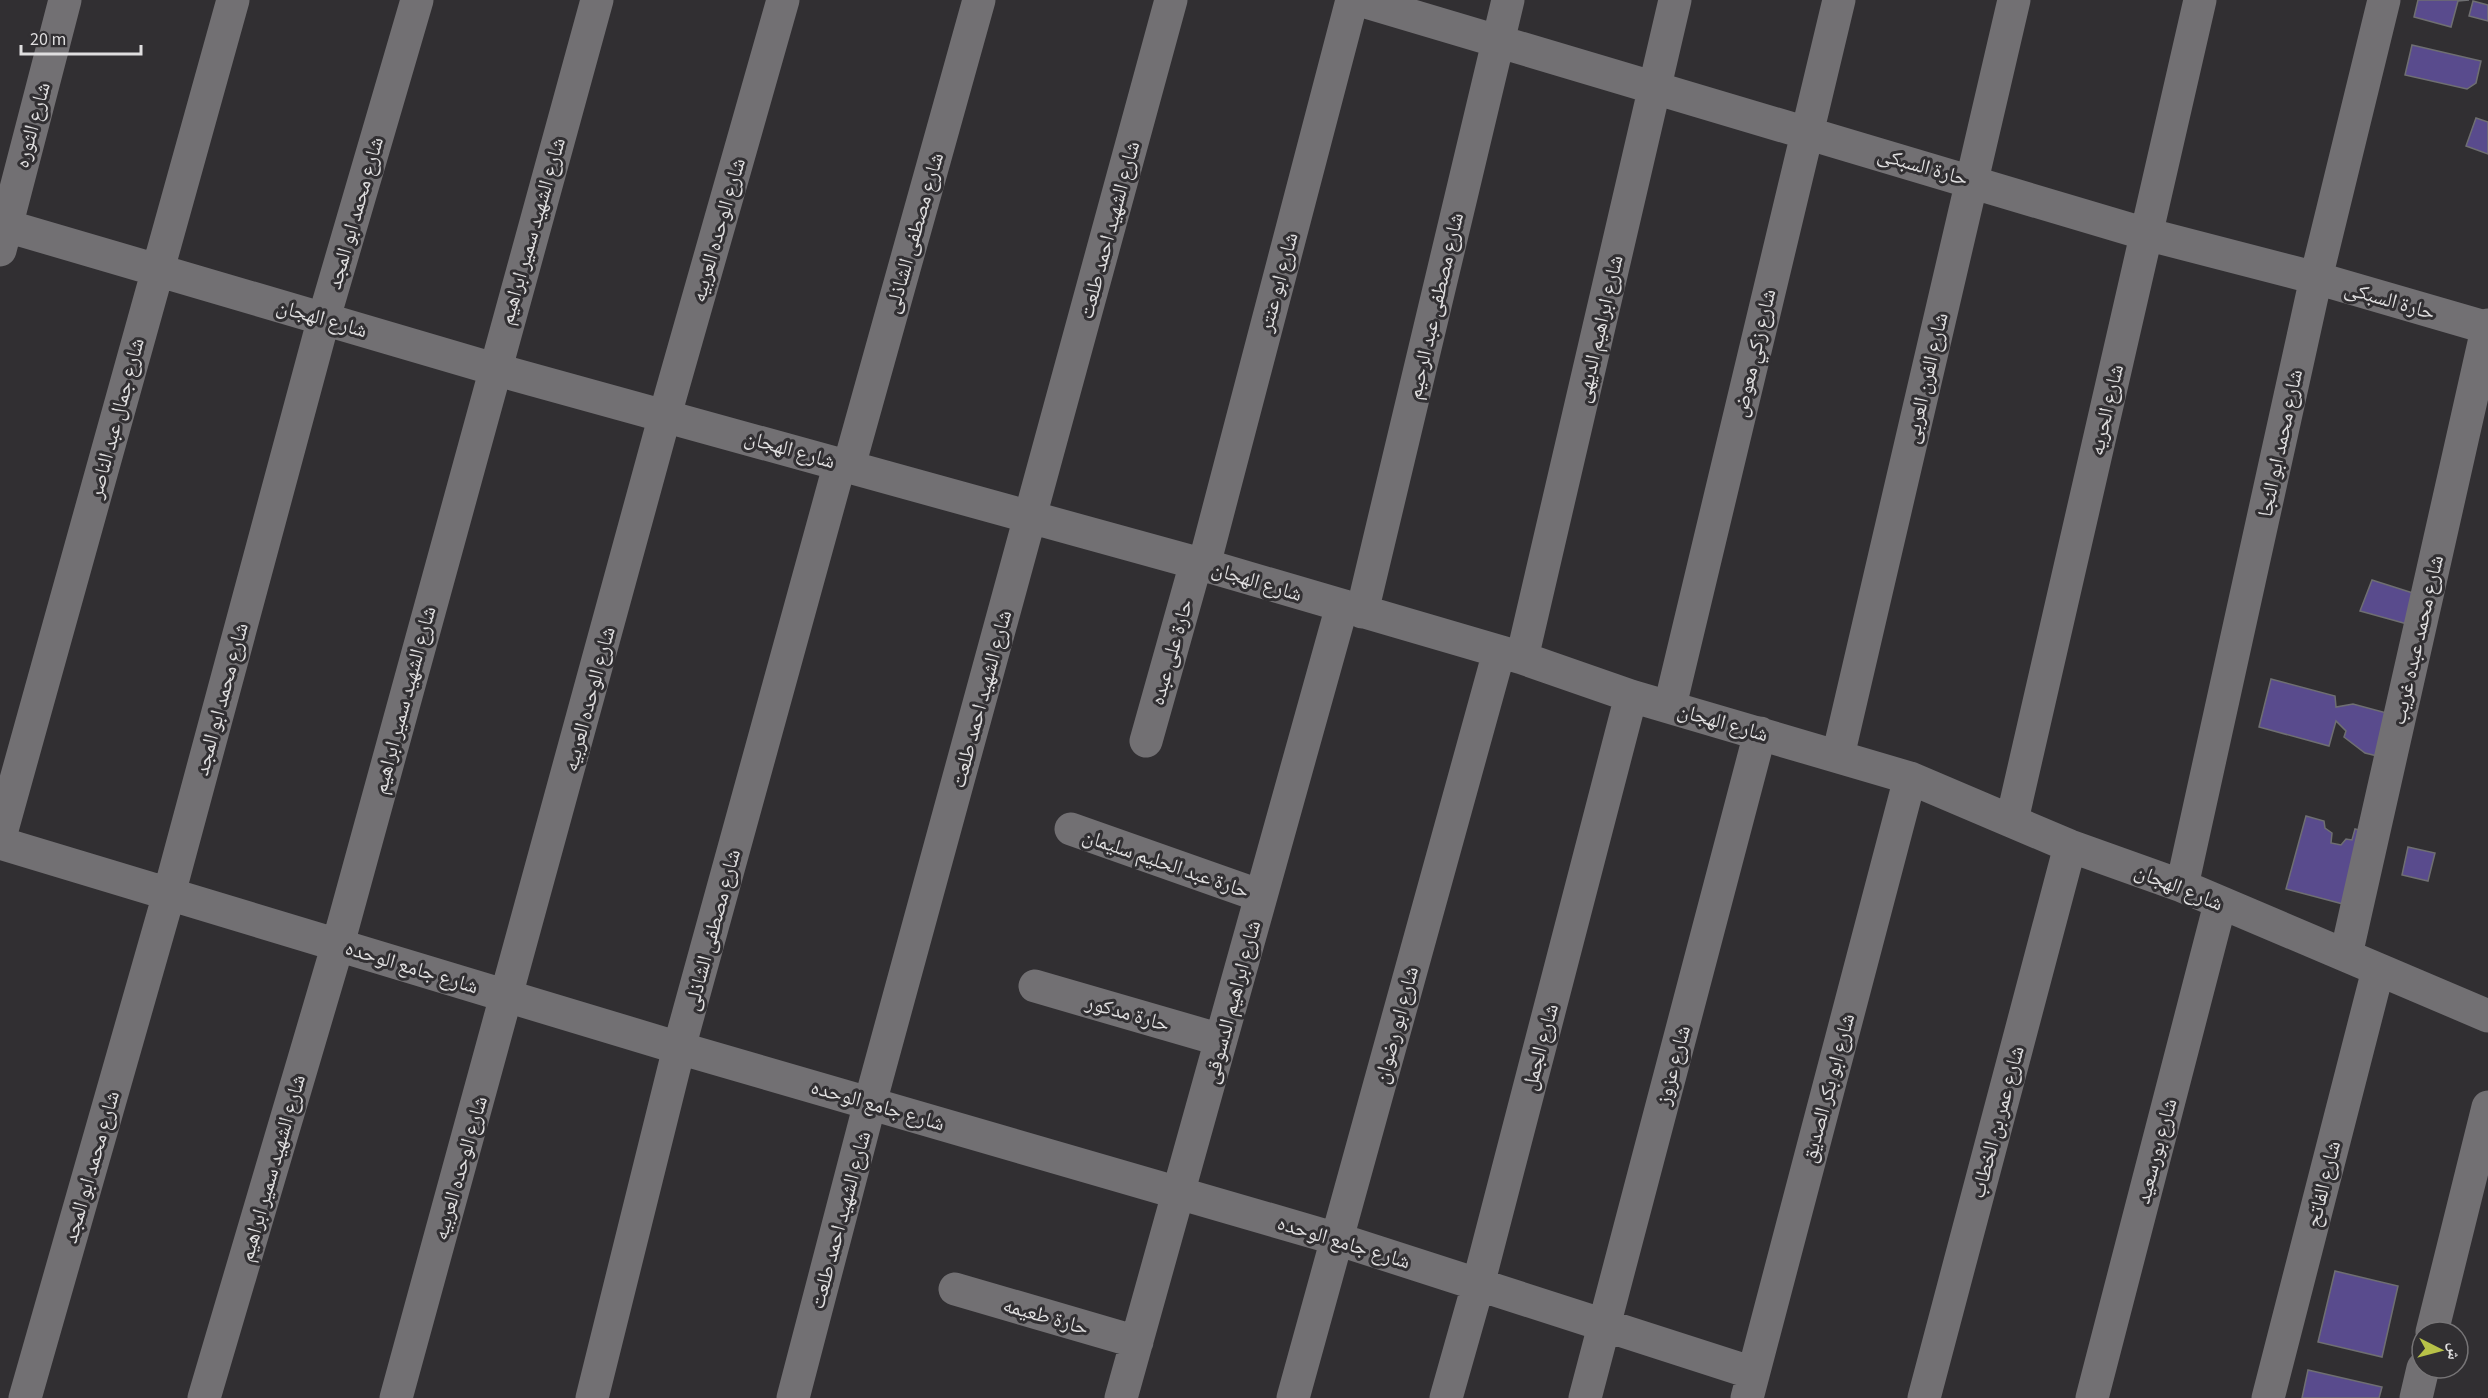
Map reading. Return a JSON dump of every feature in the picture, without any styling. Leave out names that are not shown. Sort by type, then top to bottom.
[{"type":"street","name":"شارع الثوره","points":[[2,233],[65,0]]},
{"type":"street","name":"شارع جمال عبد الناصر","points":[[0,837],[233,0]]},
{"type":"street","name":"شارع محمد ابو المجد","points":[[25,1398],[169,894],[324,318],[417,0]]},
{"type":"street","name":"شارع الشهيد سمير ابراهيم","points":[[204,1398],[338,944],[597,0]]},
{"type":"street","name":"شارع الوحده العربيه","points":[[396,1398],[666,415],[783,0]]},
{"type":"street","name":"شارع مصطفى الشاذلى","points":[[592,1398],[679,1048],[979,0]]},
{"type":"street","name":"شارع الشهيد احمد طلعت","points":[[793,1398],[870,1103],[1171,0]]},
{"type":"street","name":"شارع ابو عنتر","points":[[1200,564],[1352,0]]},
{"type":"street","name":"حارة السبكى","points":[[1359,0],[1972,180],[2146,234],[2316,278],[2488,327]]},
{"type":"street","name":"شارع مصطفى عبد الرحيم","points":[[1352,609],[1509,0]]},
{"type":"street","name":"شارع ابراهيم الديهى","points":[[1511,655],[1676,0]]},
{"type":"street","name":"شارع زكي معوض","points":[[1670,706],[1839,0]]},
{"type":"street","name":"شارع الفرن العربى","points":[[1838,756],[2014,0]]},
{"type":"street","name":"شارع الحريه","points":[[2012,820],[2200,0]]},
{"type":"street","name":"شارع محمد ابو النجا","points":[[2182,886],[2316,278],[2384,0]]},
{"type":"street","name":"شارع الهجان","points":[[2,233],[157,270],[494,369],[1200,564],[1511,655],[1631,696],[1910,778],[2070,846],[2182,886],[2488,1016]]},
{"type":"street","name":"شارع محمد عبده غريب","points":[[2346,955],[2488,327]]},
{"type":"street","name":"حارة على عبده","points":[[1146,741],[1200,564]]},
{"type":"street","name":"شارع ابراهيم الدسوقى","points":[[1121,1398],[1261,896],[1352,609]]},
{"type":"street","name":"شارع ابو رضوان","points":[[1293,1398],[1337,1239],[1511,655]]},
{"type":"street","name":"شارع الجمل","points":[[1446,1398],[1478,1285],[1631,696]]},
{"type":"street","name":"شارع عزوز","points":[[1585,1398],[1760,733]]},
{"type":"street","name":"شارع ابو بكر الصديق","points":[[1750,1386],[1910,778]]},
{"type":"street","name":"حارة عبد الحليم سليمان","points":[[1071,829],[1261,896]]},
{"type":"street","name":"شارع جامع الوحده","points":[[0,843],[679,1048],[1337,1239],[1605,1325],[1750,1386]]},
{"type":"street","name":"شارع عمر بن الخطاب","points":[[1924,1398],[2070,846]]},
{"type":"street","name":"شارع بورسعيد","points":[[2092,1398],[2220,904]]},
{"type":"street","name":"شارع الفاتح","points":[[2268,1398],[2378,970]]},
{"type":"street","name":"حارة مدكور","points":[[1035,986],[1221,1040]]},
{"type":"street","points":[[2435,1320],[2488,1107]]},
{"type":"street","name":"حارة طعيمه","points":[[955,1289],[1137,1342]]},
{"type":"street","points":[[2416,1398],[2420,1380]]},
{"type":"building","points":[[2418,0],[2469,0],[2458,1],[2451,27],[2414,17]]},
{"type":"building","points":[[2473,1],[2488,5],[2488,21],[2469,16]]},
{"type":"building","points":[[2412,45],[2481,61],[2476,83],[2467,89],[2405,75]]},
{"type":"building","points":[[2476,118],[2488,122],[2488,154],[2466,146]]},
{"type":"building","points":[[2372,580],[2435,600],[2429,630],[2360,611]]},
{"type":"building","points":[[2271,679],[2335,696],[2336,707],[2353,704],[2409,719],[2398,761],[2365,753],[2344,737],[2346,731],[2336,721],[2329,746],[2259,727]]},
{"type":"building","points":[[2306,816],[2324,821],[2325,828],[2332,833],[2331,843],[2341,845],[2346,839],[2352,840],[2355,829],[2382,836],[2362,909],[2286,889]]},
{"type":"building","points":[[2408,847],[2435,853],[2428,881],[2402,875]]},
{"type":"building","points":[[2335,1271],[2398,1286],[2382,1357],[2318,1342]]},
{"type":"building","points":[[2308,1370],[2382,1387],[2379,1398],[2302,1398]]}]
